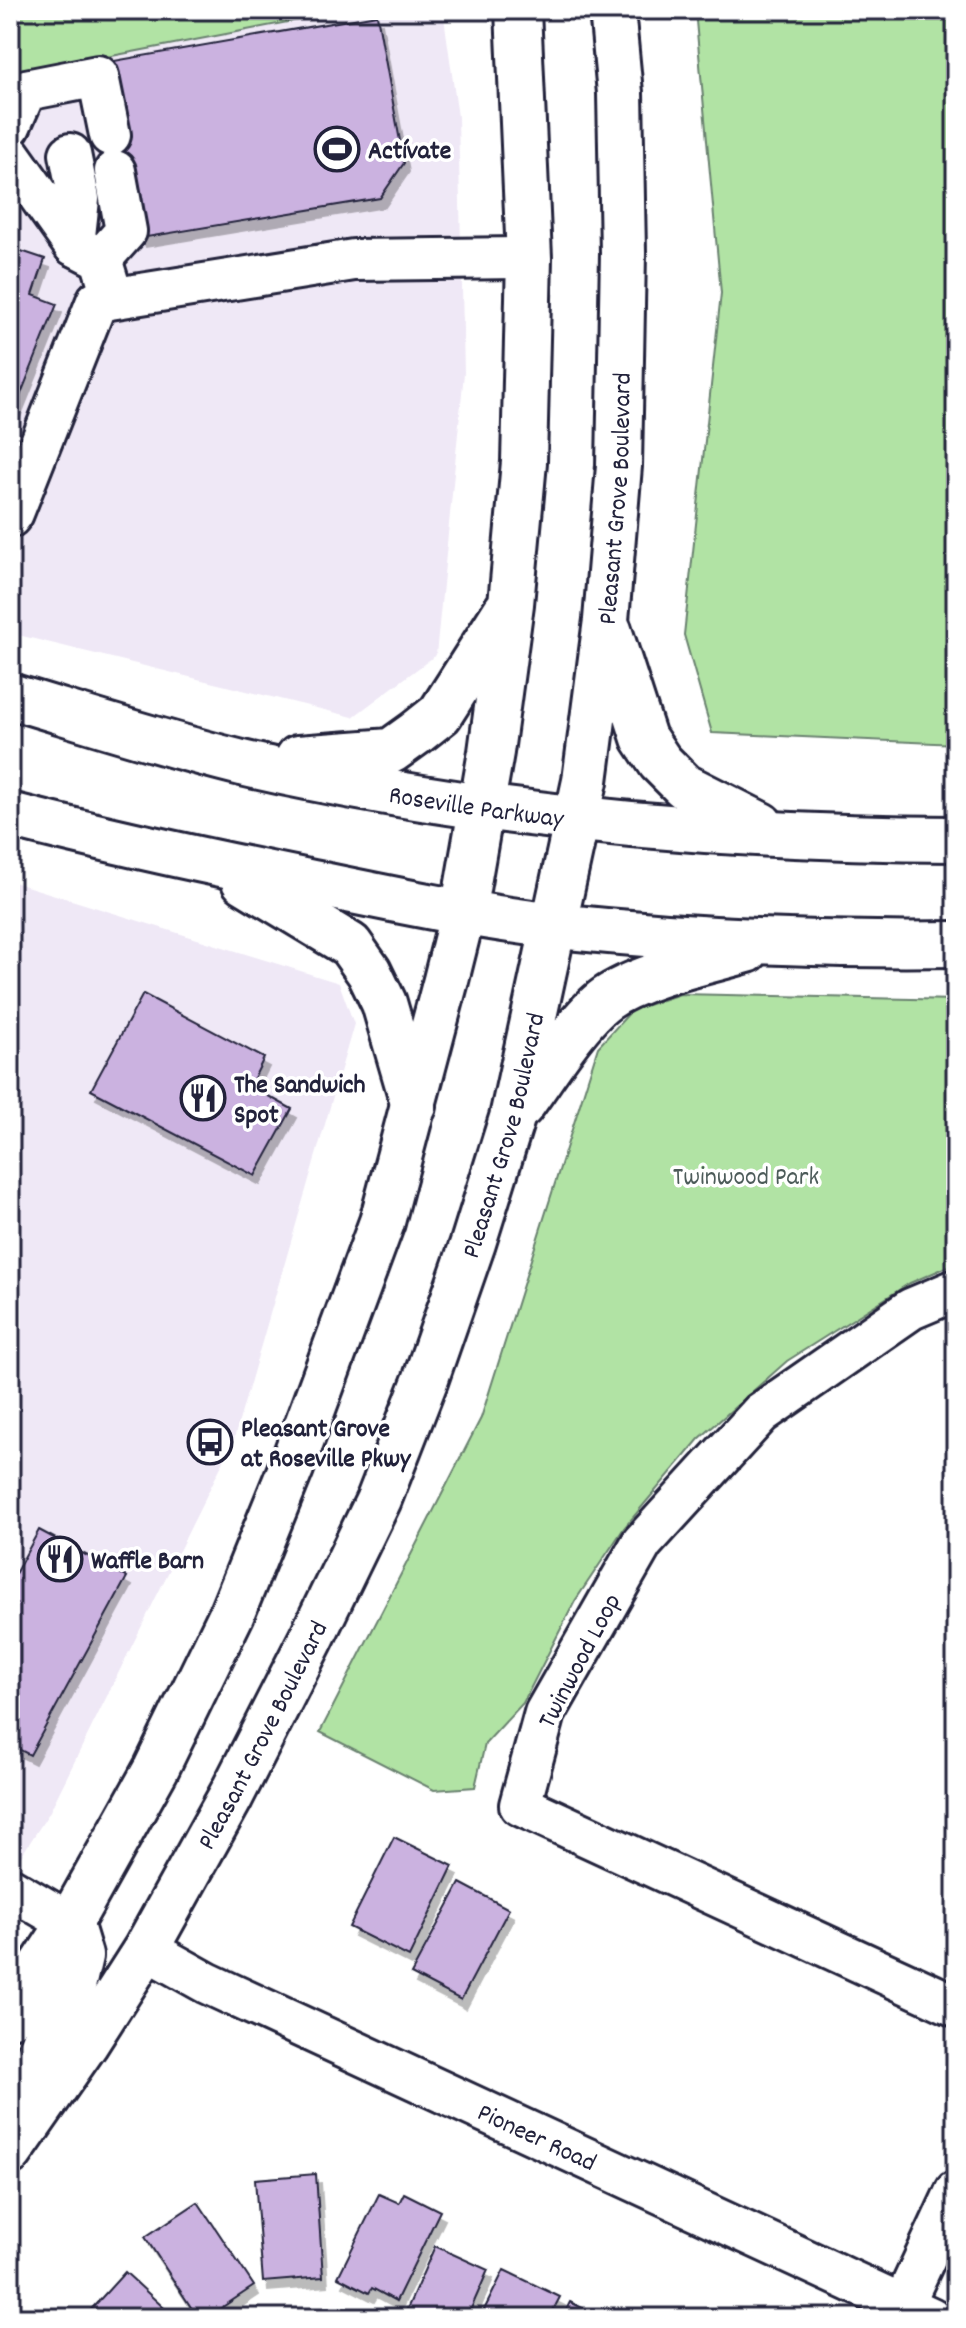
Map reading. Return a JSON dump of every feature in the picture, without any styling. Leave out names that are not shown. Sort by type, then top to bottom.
[{"type":"main road","points":[[10,2015],[70,1923],[156,1769],[232,1613],[291,1468],[382,1222],[414,1107],[463,912],[483,806],[511,604],[524,462],[529,258],[518,10]]},
{"type":"main road","name":"Pleasant Grove Boulevard","points":[[10,2152],[86,2043],[146,1949],[231,1796],[379,1499],[425,1381],[512,1118],[578,820],[606,620],[619,466],[623,361],[620,93],[612,10]]},
{"type":"main road","points":[[242,762],[391,751],[440,714],[511,604]]},
{"type":"main road","points":[[606,620],[644,738],[660,762],[684,786],[781,835]]},
{"type":"main road","name":"Roseville Parkway","points":[[10,696],[242,762],[407,795],[578,820],[781,835],[956,839]]},
{"type":"main road","points":[[11,819],[463,912],[554,925],[776,941],[956,944]]},
{"type":"main road","points":[[214,863],[350,945],[369,972],[384,1003],[414,1107]]},
{"type":"main road","points":[[512,1118],[584,1021],[605,1000],[634,984],[776,941]]},
{"type":"main road","points":[[10,2128],[52,2022],[72,1990],[80,1956],[70,1923]]},
{"type":"street","points":[[10,126],[26,90],[98,76],[126,231],[88,252]]},
{"type":"street","points":[[70,154],[88,252]]},
{"type":"street","points":[[10,155],[88,252],[113,298]]},
{"type":"street","points":[[10,517],[97,301],[354,260],[529,258]]},
{"type":"street","name":"Twinwood Loop","points":[[956,1290],[911,1309],[761,1413],[642,1543],[545,1713],[520,1805],[956,2006]]},
{"type":"street","points":[[10,1888],[70,1923]]},
{"type":"street","name":"Pioneer Road","points":[[146,1949],[207,1983],[906,2312]]},
{"type":"street","points":[[906,2312],[956,2191]]},
{"type":"shaded area","points":[[350,10],[443,10],[458,117],[464,373],[436,655],[353,717],[10,633],[12,75]]},
{"type":"shaded area","points":[[10,881],[339,983],[354,1024],[233,1442],[49,1813],[10,1873]]},
{"type":"green space","points":[[10,10],[350,10],[13,75],[10,81]]},
{"type":"green space","points":[[695,10],[956,10],[956,744],[712,733],[684,635],[721,293]]},
{"type":"green space","name":"Twinwood Park","points":[[680,994],[956,1000],[956,1263],[910,1283],[787,1361],[699,1439],[624,1528],[575,1601],[523,1703],[485,1744],[475,1787],[434,1790],[320,1732],[481,1418],[598,1047],[632,1010]]},
{"type":"building","points":[[377,15],[404,163],[380,198],[141,238],[104,136],[125,133],[114,61]]},
{"type":"building","points":[[10,235],[16,237],[12,248],[45,259],[33,295],[57,304],[10,421]]},
{"type":"building","points":[[143,994],[264,1058],[250,1086],[292,1109],[255,1176],[91,1090]]},
{"type":"building","points":[[39,1530],[127,1577],[30,1755],[10,1745],[10,1583]]},
{"type":"building","points":[[394,1837],[453,1866],[409,1957],[349,1927]]},
{"type":"building","points":[[460,1883],[509,1909],[461,2000],[411,1974]]},
{"type":"building","points":[[316,2174],[323,2277],[263,2282],[255,2179]]},
{"type":"building","points":[[404,2193],[440,2211],[396,2301],[372,2288],[369,2293],[338,2277],[379,2194],[399,2203]]},
{"type":"building","points":[[198,2202],[254,2286],[206,2318],[198,2318],[145,2237]]},
{"type":"building","points":[[435,2246],[488,2270],[467,2318],[403,2318]]},
{"type":"building","points":[[504,2270],[560,2297],[549,2318],[480,2318]]},
{"type":"building","points":[[125,2272],[175,2318],[87,2318],[85,2316]]},
{"type":"building","points":[[570,2302],[603,2318],[562,2318]]},
{"type":"place","name":"Actívate","points":[[337,149]]},
{"type":"place","name":"The Sandwich Spot","points":[[203,1098]]},
{"type":"place","name":"Pleasant Grove at Roseville Pkwy","points":[[210,1442]]},
{"type":"place","name":"Waffle Barn","points":[[60,1559]]}]
